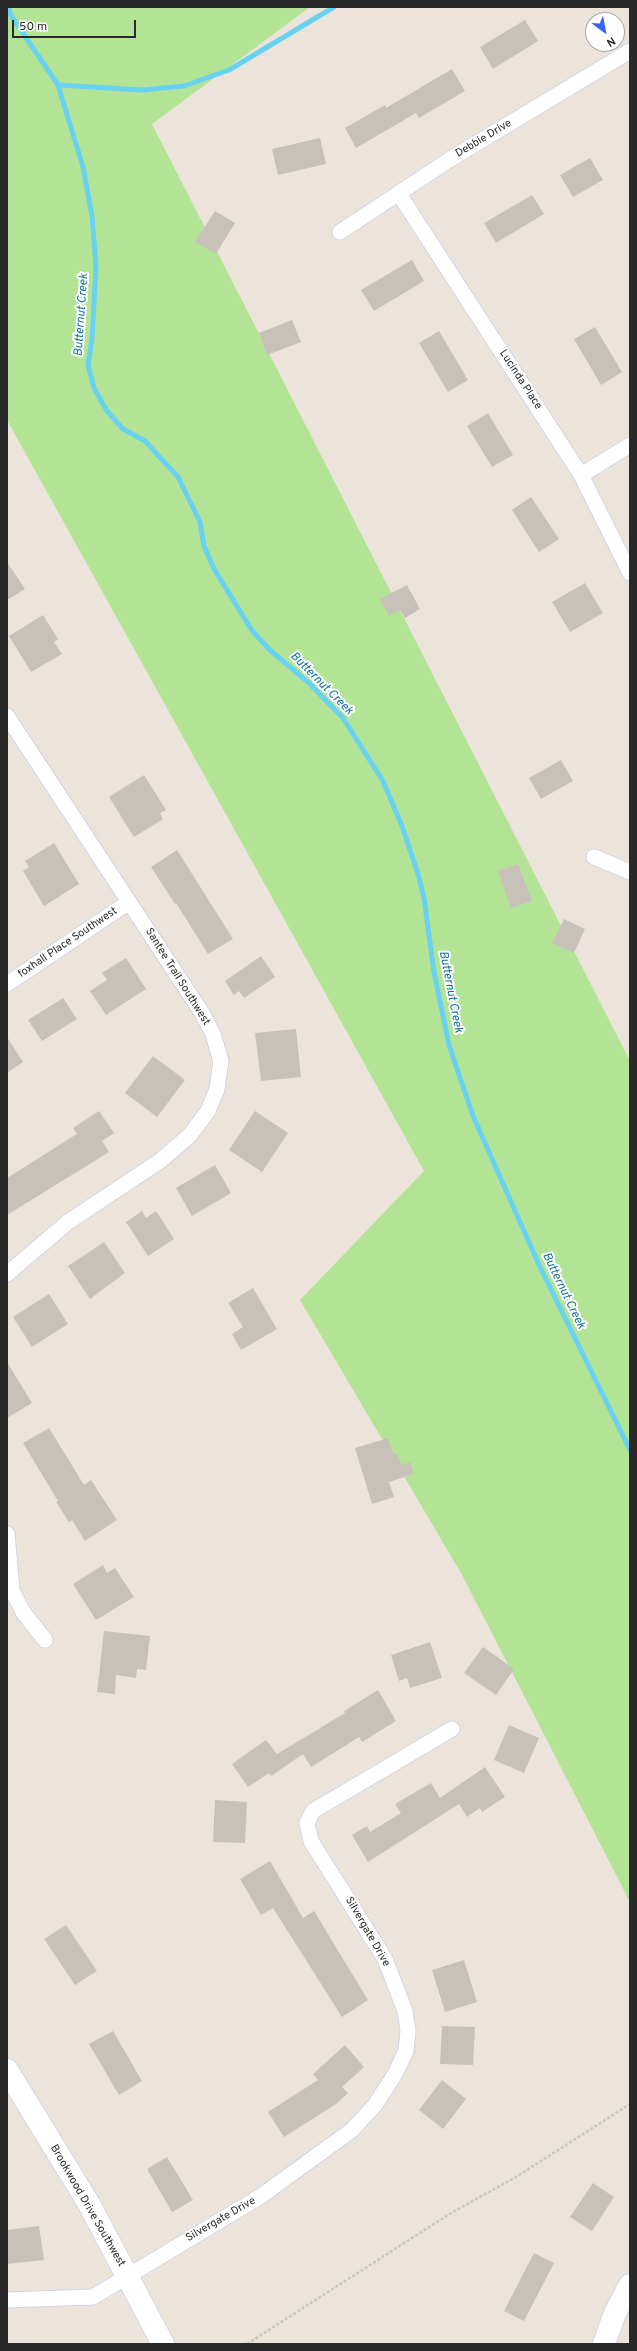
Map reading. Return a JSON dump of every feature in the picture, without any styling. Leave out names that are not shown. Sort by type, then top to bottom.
[{"type":"street","name":"Debbie Drive","points":[[340,232],[449,160],[630,51]]},
{"type":"street","name":"Lucinda Place","points":[[399,194],[581,475],[630,573]]},
{"type":"street","points":[[581,475],[630,445]]},
{"type":"street","name":"Santee Trail Southwest","points":[[7,716],[202,1013],[213,1034],[221,1061],[217,1089],[208,1111],[190,1135],[160,1161],[68,1222],[7,1274]]},
{"type":"street","points":[[594,857],[630,872]]},
{"type":"street","name":"foxhall Place Southwest","points":[[7,984],[129,902]]},
{"type":"street","points":[[7,1534],[12,1590],[23,1612],[46,1640]]},
{"type":"street","name":"Silvergate Drive","points":[[7,2300],[93,2297],[127,2275],[261,2196],[352,2130],[375,2105],[396,2074],[406,2051],[408,2031],[405,2011],[385,1959],[311,1841],[307,1823],[313,1811],[452,1729]]},
{"type":"street","name":"Brookwood Drive Southwest","points":[[7,2070],[89,2204],[163,2344]]},
{"type":"street","points":[[604,2344],[615,2313],[630,2285]]},
{"type":"path","points":[[247,2344],[451,2213],[522,2173],[630,2104]]},
{"type":"green space","points":[[7,7],[310,7],[152,124],[630,1061],[630,1902],[461,1573],[300,1300],[424,1171],[7,420]]},
{"type":"building","points":[[525,20],[538,41],[493,69],[480,47]]},
{"type":"building","points":[[452,69],[465,91],[419,118],[416,113],[356,148],[345,128],[385,105],[386,108]]},
{"type":"building","points":[[320,138],[326,164],[278,175],[272,149]]},
{"type":"building","points":[[590,158],[603,180],[573,197],[560,175]]},
{"type":"building","points":[[532,195],[544,214],[496,243],[484,223]]},
{"type":"building","points":[[215,211],[235,223],[216,254],[195,242]]},
{"type":"building","points":[[412,260],[424,281],[374,311],[361,290]]},
{"type":"building","points":[[292,320],[301,342],[267,355],[259,333]]},
{"type":"building","points":[[595,327],[622,372],[601,385],[574,339]]},
{"type":"building","points":[[439,331],[468,380],[448,392],[419,343]]},
{"type":"building","points":[[488,413],[513,455],[492,467],[467,426]]},
{"type":"building","points":[[531,497],[559,539],[539,552],[512,510]]},
{"type":"building","points":[[7,562],[25,589],[7,600]]},
{"type":"building","points":[[585,583],[603,613],[570,632],[552,602]]},
{"type":"building","points":[[407,585],[420,609],[405,618],[400,610],[389,616],[380,599]]},
{"type":"building","points":[[43,615],[58,639],[54,642],[62,654],[31,672],[9,636]]},
{"type":"building","points":[[561,760],[573,781],[541,799],[529,778]]},
{"type":"building","points":[[144,775],[166,810],[160,813],[163,819],[134,837],[109,797]]},
{"type":"building","points":[[54,843],[79,884],[44,906],[23,871],[29,867],[25,861]]},
{"type":"building","points":[[177,850],[233,939],[208,954],[151,867]]},
{"type":"building","points":[[518,864],[532,901],[511,908],[498,871]]},
{"type":"building","points":[[564,919],[585,929],[574,953],[552,943]]},
{"type":"building","points":[[261,956],[275,977],[244,998],[239,991],[234,995],[225,981]]},
{"type":"building","points":[[126,958],[146,989],[106,1015],[90,991],[107,980],[102,973]]},
{"type":"building","points":[[63,998],[77,1019],[42,1041],[28,1020]]},
{"type":"building","points":[[296,1029],[301,1077],[261,1081],[255,1033]]},
{"type":"building","points":[[7,1037],[23,1062],[7,1073]]},
{"type":"building","points":[[153,1056],[185,1080],[157,1117],[125,1093]]},
{"type":"building","points":[[99,1111],[114,1133],[102,1141],[109,1152],[7,1215],[7,1178],[77,1134],[73,1128]]},
{"type":"building","points":[[255,1111],[288,1133],[262,1172],[229,1150]]},
{"type":"building","points":[[215,1165],[231,1193],[192,1216],[176,1188]]},
{"type":"building","points":[[142,1211],[146,1218],[156,1211],[174,1239],[148,1256],[126,1222]]},
{"type":"building","points":[[104,1242],[125,1273],[90,1299],[68,1266]]},
{"type":"building","points":[[253,1288],[277,1329],[241,1350],[232,1334],[243,1327],[228,1303]]},
{"type":"building","points":[[49,1294],[68,1324],[32,1347],[13,1317]]},
{"type":"building","points":[[7,1362],[32,1403],[7,1418]]},
{"type":"building","points":[[49,1428],[84,1485],[91,1480],[117,1520],[85,1541],[72,1520],[69,1522],[56,1502],[58,1501],[23,1443]]},
{"type":"building","points":[[388,1438],[394,1455],[397,1454],[401,1465],[410,1462],[414,1474],[389,1482],[394,1497],[372,1504],[355,1448]]},
{"type":"building","points":[[103,1565],[107,1573],[115,1568],[134,1597],[96,1620],[73,1584]]},
{"type":"building","points":[[104,1631],[150,1636],[146,1670],[137,1669],[136,1678],[116,1675],[115,1694],[97,1692]]},
{"type":"building","points":[[430,1642],[442,1678],[410,1688],[407,1678],[399,1681],[391,1655]]},
{"type":"building","points":[[483,1647],[514,1669],[496,1695],[464,1673]]},
{"type":"building","points":[[378,1690],[396,1721],[362,1742],[359,1737],[311,1767],[303,1754],[271,1776],[269,1773],[248,1787],[232,1764],[266,1740],[277,1754],[345,1713],[344,1711]]},
{"type":"building","points":[[509,1725],[539,1738],[524,1773],[494,1760]]},
{"type":"building","points":[[485,1767],[505,1797],[482,1812],[480,1808],[467,1817],[459,1804],[368,1862],[352,1835],[367,1826],[370,1832],[401,1813],[395,1804],[431,1783],[440,1798]]},
{"type":"building","points":[[215,1800],[247,1802],[245,1843],[213,1842]]},
{"type":"building","points":[[270,1861],[303,1918],[314,1911],[368,2000],[342,2017],[273,1908],[261,1915],[240,1879]]},
{"type":"building","points":[[66,1925],[97,1971],[75,1985],[44,1939]]},
{"type":"building","points":[[464,1960],[477,2002],[445,2012],[432,1970]]},
{"type":"building","points":[[442,2026],[475,2027],[473,2065],[440,2064]]},
{"type":"building","points":[[113,2031],[142,2081],[119,2095],[89,2044]]},
{"type":"building","points":[[345,2045],[364,2067],[342,2087],[348,2093],[336,2104],[284,2137],[268,2112],[318,2080],[313,2074]]},
{"type":"building","points":[[442,2080],[466,2099],[443,2129],[419,2110]]},
{"type":"building","points":[[167,2157],[193,2200],[172,2212],[147,2169]]},
{"type":"building","points":[[593,2183],[614,2197],[592,2231],[570,2217]]},
{"type":"building","points":[[39,2226],[44,2260],[7,2264],[7,2230]]},
{"type":"building","points":[[534,2253],[554,2263],[524,2321],[504,2311]]},
{"type":"waterway","name":"Butternut Creek","points":[[9,7],[10,14],[58,85],[83,167],[92,216],[96,266],[92,339],[88,365],[94,388],[107,411],[123,429],[145,441],[178,477],[200,522],[204,546],[214,569],[253,632],[271,651],[309,683],[343,718],[383,781],[402,826],[418,874],[424,898],[434,972],[449,1045],[473,1116],[540,1267],[630,1450]]},
{"type":"waterway","points":[[58,85],[142,90],[184,86],[229,70],[334,7]]}]
